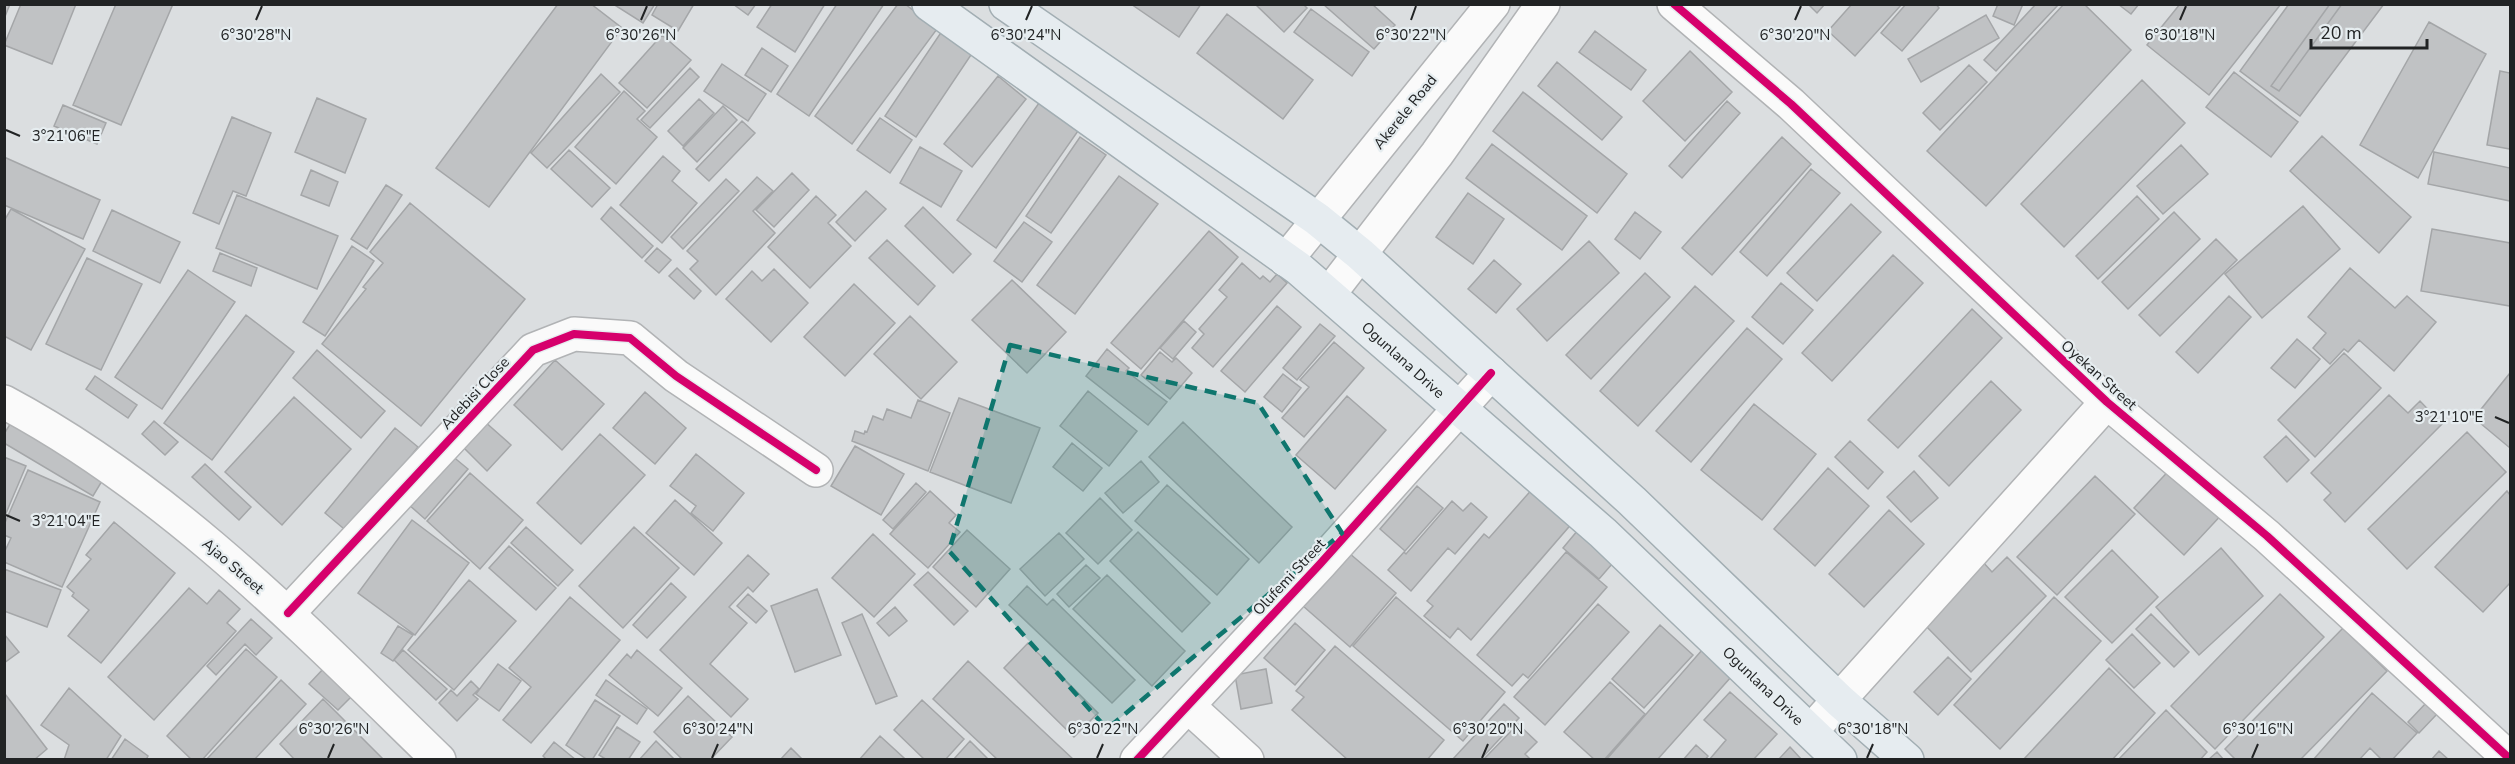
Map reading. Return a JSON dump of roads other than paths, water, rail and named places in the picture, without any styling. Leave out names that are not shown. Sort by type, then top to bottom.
[{"type":"main road","name":"Ogunlana Drive","points":[[929,4],[1286,260],[1329,294],[1457,409],[1603,533],[1840,759]]},
{"type":"main road","points":[[1006,4],[1317,219],[1360,254],[1632,501],[1840,700],[1907,759]]},
{"type":"street","name":"Akerele Road","points":[[1286,260],[1492,4]]},
{"type":"street","points":[[1329,294],[1437,154],[1543,4]]},
{"type":"street","name":"Oyekan Street","points":[[1674,4],[1791,104],[2107,402],[2267,536],[2511,759]]},
{"type":"street","name":"Adebisi Close","points":[[288,613],[533,350],[574,334],[630,338],[676,376],[724,406],[816,470]]},
{"type":"street","name":"Olufemi Street","points":[[1137,759],[1491,373]]},
{"type":"street","name":"Ajao Street","points":[[4,402],[58,430],[146,491],[288,613],[439,759]]},
{"type":"street","name":"Oyekan Street","points":[[1811,731],[2107,402]]},
{"type":"street","points":[[1188,706],[1247,759]]}]
